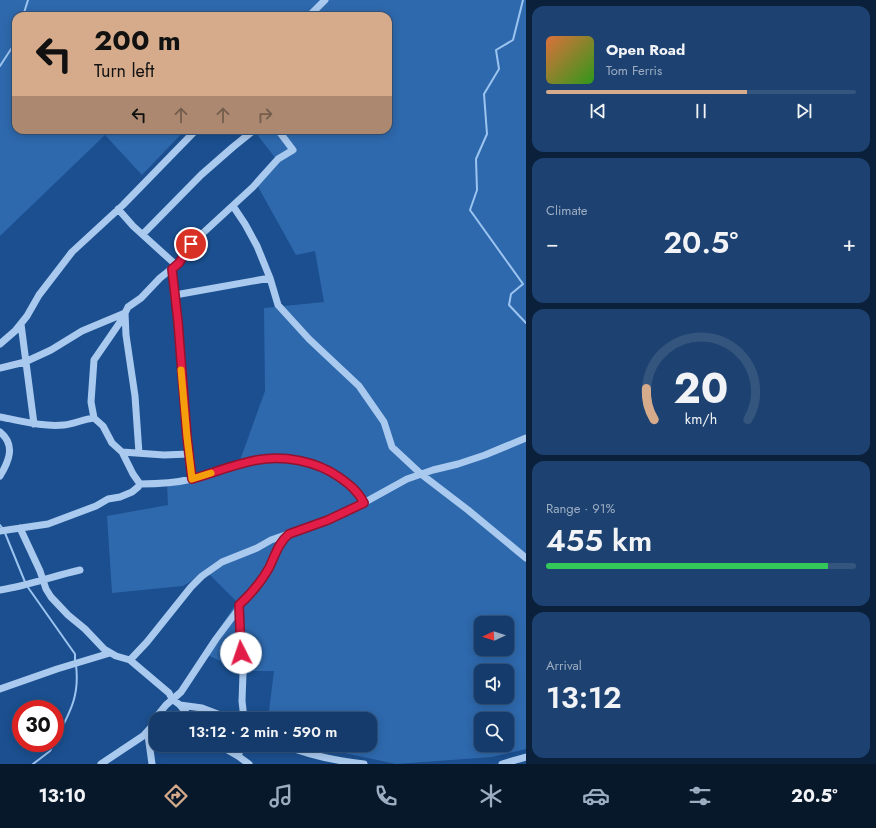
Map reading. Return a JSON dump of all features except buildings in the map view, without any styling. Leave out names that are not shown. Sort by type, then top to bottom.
[{"type":"street","points":[[313,12],[325,0]]},
{"type":"street","points":[[0,344],[21,324],[40,294],[72,252],[192,134]]},
{"type":"street","points":[[143,234],[201,175],[249,134]]},
{"type":"street","points":[[140,484],[122,452],[112,443],[104,426],[94,418],[91,402],[94,360],[125,314],[128,307],[141,298],[160,278],[174,267],[191,244],[253,187],[278,160],[293,150],[281,134]]},
{"type":"street","points":[[233,206],[246,224],[257,246],[270,278],[278,305],[309,339],[359,386],[384,422],[392,447],[422,474],[526,558]]},
{"type":"street","points":[[118,208],[133,226],[143,234],[174,267],[174,295],[178,322],[192,479]]},
{"type":"street","points":[[174,295],[270,278]]},
{"type":"street","points":[[0,368],[25,362],[51,350],[82,332],[125,314]]},
{"type":"street","points":[[125,314],[126,335],[135,396],[139,453]]},
{"type":"street","points":[[21,324],[34,424]]},
{"type":"street","points":[[0,417],[52,426],[67,425],[83,419],[94,418]]},
{"type":"street","points":[[0,432],[7,438],[10,453],[0,476]]},
{"type":"street","points":[[130,660],[161,625],[191,586],[222,562],[257,548],[271,540],[328,520],[364,503],[406,479],[472,459],[526,438]]},
{"type":"street","points":[[122,452],[164,455],[189,454]]},
{"type":"street","points":[[0,531],[48,524],[96,506],[108,498],[120,497],[132,492],[140,484],[158,484],[192,479],[257,460],[278,458],[298,460],[317,465],[332,472],[351,485],[361,496],[364,503]]},
{"type":"street","points":[[20,528],[46,589],[51,597],[68,615],[85,629],[104,649],[116,656],[130,660],[169,693],[172,699],[180,704],[202,708],[213,712]]},
{"type":"street","points":[[101,764],[138,740],[146,733],[152,726],[157,716],[172,699],[181,692],[216,639],[234,616],[239,605],[250,595],[269,569],[279,545],[289,534]]},
{"type":"street","points":[[0,590],[27,585],[80,570]]},
{"type":"street","points":[[239,605],[240,645],[243,673],[243,712]]},
{"type":"street","points":[[0,689],[57,669],[110,653]]},
{"type":"street","points":[[180,704],[186,712]]},
{"type":"street","points":[[146,733],[148,735],[152,764]]},
{"type":"street","points":[[231,752],[249,764]]},
{"type":"street","points":[[238,756],[239,752]]},
{"type":"street","points":[[304,752],[364,764]]},
{"type":"street","points":[[502,764],[516,762],[526,756]]},
{"type":"shaded area","points":[[0,0],[526,0],[526,749],[514,752],[514,712],[474,712],[474,752],[513,752],[492,757],[396,764],[340,752],[377,752],[377,712],[269,712],[274,671],[242,671],[203,653],[237,602],[207,572],[183,586],[112,593],[107,516],[168,505],[167,483],[239,463],[265,391],[264,308],[324,302],[315,251],[296,255],[257,185],[276,159],[257,134],[392,134],[392,12],[12,12],[12,134],[181,134],[142,175],[105,135],[0,236]]},
{"type":"waterway","points":[[24,12],[28,0]]},
{"type":"waterway","points":[[523,0],[513,40],[496,50],[499,69],[484,94],[487,134],[476,159],[477,190],[470,210],[523,284],[511,294],[509,305],[526,323]]},
{"type":"waterway","points":[[0,66],[12,48]]},
{"type":"waterway","points":[[0,525],[3,529]]},
{"type":"waterway","points":[[5,533],[25,582]]},
{"type":"waterway","points":[[27,586],[75,654],[75,661]]},
{"type":"waterway","points":[[64,724],[75,696],[77,676],[76,665]]},
{"type":"waterway","points":[[33,764],[49,752]]},
{"type":"slow traffic","points":[[181,370],[192,479],[211,473]]},
{"type":"route","points":[[191,244],[179,263],[172,269],[192,479],[257,460],[278,458],[298,460],[317,465],[332,472],[351,485],[361,496],[364,503],[328,520],[289,534],[279,545],[269,569],[250,595],[239,605],[241,653]]}]
